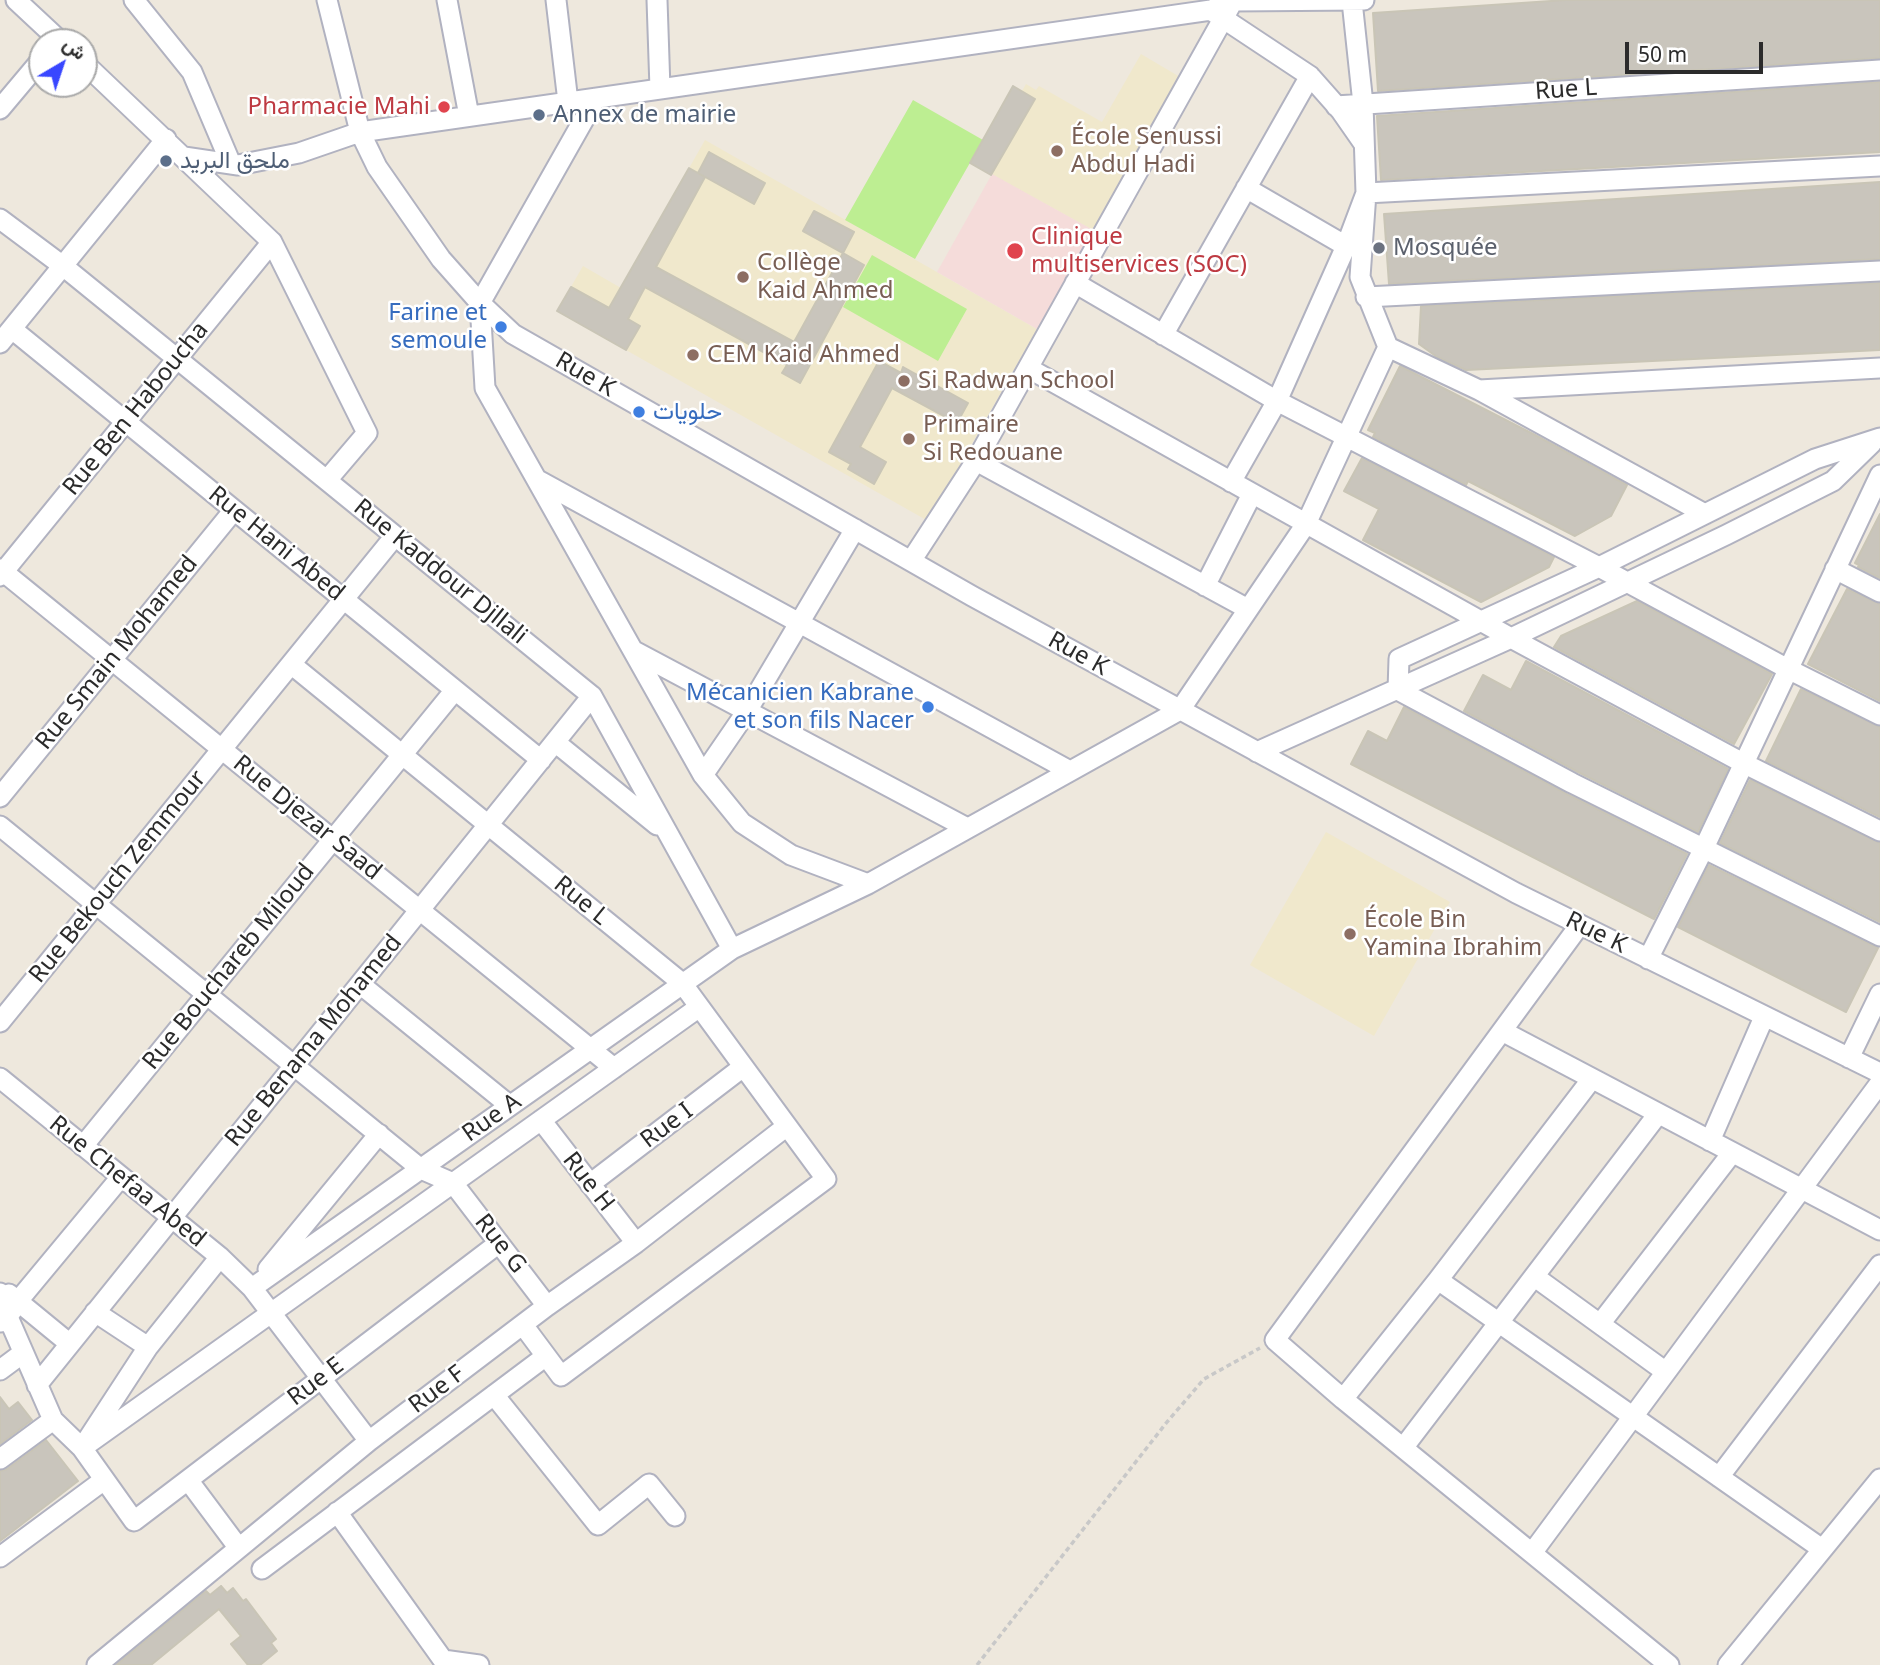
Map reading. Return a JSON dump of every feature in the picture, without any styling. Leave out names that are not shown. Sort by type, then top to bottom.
[{"type":"street","points":[[16,0],[45,28]]},
{"type":"street","points":[[134,0],[192,72],[231,164]]},
{"type":"street","name":"Rue K","points":[[327,0],[360,132],[377,167],[442,259],[480,303],[513,334],[911,561],[1257,752],[1579,926],[1880,1073]]},
{"type":"street","points":[[447,0],[469,116]]},
{"type":"street","points":[[556,0],[568,102]]},
{"type":"street","points":[[657,0],[660,89]]},
{"type":"street","points":[[184,157],[238,165],[299,153],[360,132],[469,116],[1222,10],[1365,0]]},
{"type":"street","points":[[1352,1],[1363,104],[1367,193],[1360,276],[1366,297],[1388,346],[1479,390],[1705,514]]},
{"type":"street","points":[[1222,10],[1310,76],[1364,145]]},
{"type":"street","points":[[911,561],[976,461],[1222,10]]},
{"type":"street","name":"Rue L","points":[[1336,106],[1880,70]]},
{"type":"street","points":[[0,109],[28,76]]},
{"type":"street","points":[[98,76],[272,242],[367,433],[327,480]]},
{"type":"street","points":[[1163,335],[1310,76]]},
{"type":"street","points":[[596,98],[480,303],[485,388],[703,775],[742,823],[791,855],[868,884]]},
{"type":"street","points":[[6,336],[166,139]]},
{"type":"street","points":[[1367,193],[1880,166]]},
{"type":"street","points":[[1246,188],[1346,247]]},
{"type":"street","points":[[1231,482],[1277,401],[1346,247],[1367,193]]},
{"type":"street","name":"Rue Kaddour Djllali","points":[[0,219],[63,266],[592,696],[732,949]]},
{"type":"street","name":"Rue Ben Haboucha","points":[[1,572],[272,242]]},
{"type":"street","points":[[1366,297],[1880,271]]},
{"type":"street","points":[[1075,283],[1277,401],[1880,715]]},
{"type":"street","name":"Rue Hani Abed","points":[[6,336],[126,422],[541,760]]},
{"type":"street","points":[[1180,710],[1306,524],[1388,346]]},
{"type":"street","points":[[1028,368],[1511,638],[1743,763],[1880,831]]},
{"type":"street","points":[[1479,390],[1880,368]]},
{"type":"street","points":[[1398,690],[1399,659],[1600,567],[1815,459],[1877,440]]},
{"type":"street","points":[[1877,440],[1880,461]]},
{"type":"street","points":[[1257,752],[1511,638],[1726,535],[1833,481],[1877,440]]},
{"type":"street","points":[[976,461],[1248,609]]},
{"type":"street","points":[[1648,959],[1704,848],[1880,475]]},
{"type":"street","points":[[537,479],[1070,771]]},
{"type":"street","points":[[1205,586],[1252,494]]},
{"type":"street","name":"Rue Smain Mohamed","points":[[0,797],[234,510]]},
{"type":"street","points":[[703,775],[747,711],[855,529]]},
{"type":"street","name":"Rue Bekouch Zemmour","points":[[0,1021],[395,536]]},
{"type":"street","points":[[1835,569],[1880,592]]},
{"type":"street","name":"Rue Djezar Saad","points":[[1,572],[614,1069]]},
{"type":"street","points":[[633,651],[967,828]]},
{"type":"street","name":"Rue L","points":[[291,664],[682,983],[826,1179],[561,1376],[546,1356]]},
{"type":"street","name":"Rue Bouchareb Miloud","points":[[83,1146],[455,690]]},
{"type":"street","points":[[1398,690],[1572,783],[1880,936]]},
{"type":"street","name":"Rue Benama Mohamed","points":[[37,1385],[592,696]]},
{"type":"street","name":"Rue A","points":[[252,1288],[732,949],[868,884],[1180,710]]},
{"type":"street","points":[[555,742],[671,836]]},
{"type":"street","points":[[0,826],[421,1169],[453,1183]]},
{"type":"street","points":[[1579,926],[1275,1340],[1343,1399],[1669,1665]]},
{"type":"street","name":"Rue H","points":[[360,984],[536,1123],[590,1184],[636,1243]]},
{"type":"street","points":[[1849,1058],[1880,994]]},
{"type":"street","points":[[82,1448],[698,1008]]},
{"type":"street","points":[[1710,1141],[1764,1017]]},
{"type":"street","points":[[1502,1031],[1880,1230]]},
{"type":"street","name":"Rue I","points":[[590,1184],[743,1067]]},
{"type":"street","name":"Rue Chefaa Abed","points":[[0,1078],[220,1258],[252,1288],[369,1441]]},
{"type":"street","points":[[1343,1399],[1591,1080]]},
{"type":"street","points":[[1532,1553],[1880,1083]]},
{"type":"street","points":[[1403,1448],[1658,1114]]},
{"type":"street","name":"Rue F","points":[[99,1664],[369,1441],[547,1306],[636,1243],[787,1126]]},
{"type":"street","points":[[252,1288],[379,1134]]},
{"type":"street","points":[[1600,1324],[1732,1153]]},
{"type":"street","points":[[7,1309],[121,1177]]},
{"type":"street","name":"Rue G","points":[[453,1183],[547,1306]]},
{"type":"street","name":"Rue E","points":[[104,1480],[134,1521],[499,1243]]},
{"type":"street","points":[[82,1448],[148,1347],[220,1258]]},
{"type":"street","points":[[1719,1477],[1880,1265]]},
{"type":"street","points":[[1535,1277],[1666,1371]]},
{"type":"street","points":[[1438,1280],[1822,1549]]},
{"type":"street","points":[[0,1287],[23,1353],[53,1420],[82,1448],[104,1480],[0,1557]]},
{"type":"street","points":[[7,1309],[70,1344]]},
{"type":"street","points":[[95,1312],[148,1347]]},
{"type":"street","points":[[262,1569],[546,1356],[523,1325]]},
{"type":"street","points":[[0,1370],[23,1353]]},
{"type":"street","points":[[494,1395],[598,1525],[649,1484],[675,1517]]},
{"type":"street","points":[[0,1460],[53,1420]]},
{"type":"street","points":[[1728,1665],[1880,1479]]},
{"type":"street","points":[[188,1480],[238,1547]]},
{"type":"street","points":[[337,1512],[443,1662],[479,1665]]},
{"type":"path","points":[[978,1665],[1203,1379],[1275,1340]]},
{"type":"shaded area","name":"École Senussi Abdul Hadi","points":[[1141,54],[1180,77],[1093,230],[970,163],[1013,86],[1022,91],[1026,84],[1036,90],[1039,86],[1102,122]]},
{"type":"shaded area","points":[[705,140],[1037,329],[928,521],[557,311],[583,266],[621,288]]},
{"type":"shaded area","name":"Clinique multiservices (SOC)","points":[[992,174],[1093,230],[1037,329],[937,272]]},
{"type":"shaded area","name":"École Bin Yamina Ibrahim","points":[[1326,832],[1450,902],[1374,1036],[1250,965]]},
{"type":"green space","points":[[913,100],[983,140],[915,259],[845,220]]},
{"type":"green space","points":[[872,255],[967,309],[938,361],[843,307]]},
{"type":"building","points":[[1566,0],[1880,0],[1880,58],[1378,91],[1373,13]]},
{"type":"building","points":[[1880,82],[1880,152],[1381,180],[1377,116]]},
{"type":"building","points":[[1013,86],[1035,99],[991,175],[970,163]]},
{"type":"building","points":[[709,152],[765,183],[754,204],[698,173]]},
{"type":"building","points":[[689,168],[705,177],[656,267],[794,342],[843,253],[864,265],[800,383],[782,373],[787,365],[645,287],[628,319],[640,326],[626,350],[557,311],[571,287],[609,308]]},
{"type":"building","points":[[1880,182],[1880,259],[1389,284],[1384,214]]},
{"type":"building","points":[[814,211],[854,232],[843,253],[803,231]]},
{"type":"building","points":[[1880,283],[1880,350],[1466,370],[1437,357],[1419,344],[1421,306]]},
{"type":"building","points":[[879,361],[901,373],[903,367],[968,403],[957,423],[892,388],[860,447],[886,462],[874,484],[848,469],[851,464],[829,452]]},
{"type":"building","points":[[1400,366],[1627,485],[1611,516],[1575,536],[1468,481],[1466,485],[1373,437],[1375,433],[1368,430]]},
{"type":"building","points":[[1362,458],[1554,557],[1549,567],[1481,602],[1363,540],[1379,509],[1344,491]]},
{"type":"building","points":[[1880,514],[1880,578],[1855,563]]},
{"type":"building","points":[[1847,589],[1880,604],[1880,701],[1808,664]]},
{"type":"building","points":[[1637,601],[1772,674],[1734,744],[1554,647],[1561,636]]},
{"type":"building","points":[[1526,661],[1728,769],[1698,832],[1464,711],[1483,675],[1511,690]]},
{"type":"building","points":[[1801,689],[1880,727],[1880,817],[1766,761]]},
{"type":"building","points":[[1404,707],[1687,854],[1654,919],[1351,764],[1368,731],[1387,741]]},
{"type":"building","points":[[1750,780],[1880,843],[1880,922],[1720,843]]},
{"type":"building","points":[[1709,865],[1878,948],[1846,1012],[1678,927]]},
{"type":"building","points":[[0,1397],[9,1409],[18,1402],[32,1420],[0,1444]]},
{"type":"building","points":[[46,1440],[78,1481],[0,1541],[0,1471],[7,1469]]},
{"type":"building","points":[[221,1586],[227,1593],[233,1588],[243,1601],[246,1599],[276,1639],[271,1643],[277,1651],[260,1665],[248,1665],[231,1644],[241,1636],[219,1609],[151,1665],[116,1665],[206,1591],[210,1595]]},
{"type":"place","name":"Pharmacie Mahi","points":[[444,107]]},
{"type":"place","name":"Annex de mairie","points":[[539,115]]},
{"type":"place","name":"École Senussi Abdul Hadi","points":[[1057,151]]},
{"type":"place","name":"ملحق البريد","points":[[166,161]]},
{"type":"place","name":"Mosquée","points":[[1379,248]]},
{"type":"place","name":"Clinique multiservices (SOC)","points":[[1015,251]]},
{"type":"place","name":"Collège Kaid Ahmed","points":[[743,277]]},
{"type":"place","name":"Farine et semoule","points":[[501,327]]},
{"type":"place","name":"CEM Kaid Ahmed","points":[[693,355]]},
{"type":"place","name":"Si Radwan School","points":[[904,381]]},
{"type":"place","name":"حلويات","points":[[639,412]]},
{"type":"place","name":"Primaire Si Redouane","points":[[909,439]]},
{"type":"place","name":"Mécanicien Kabrane et son fils Nacer","points":[[928,707]]},
{"type":"place","name":"École Bin Yamina Ibrahim","points":[[1350,934]]}]
